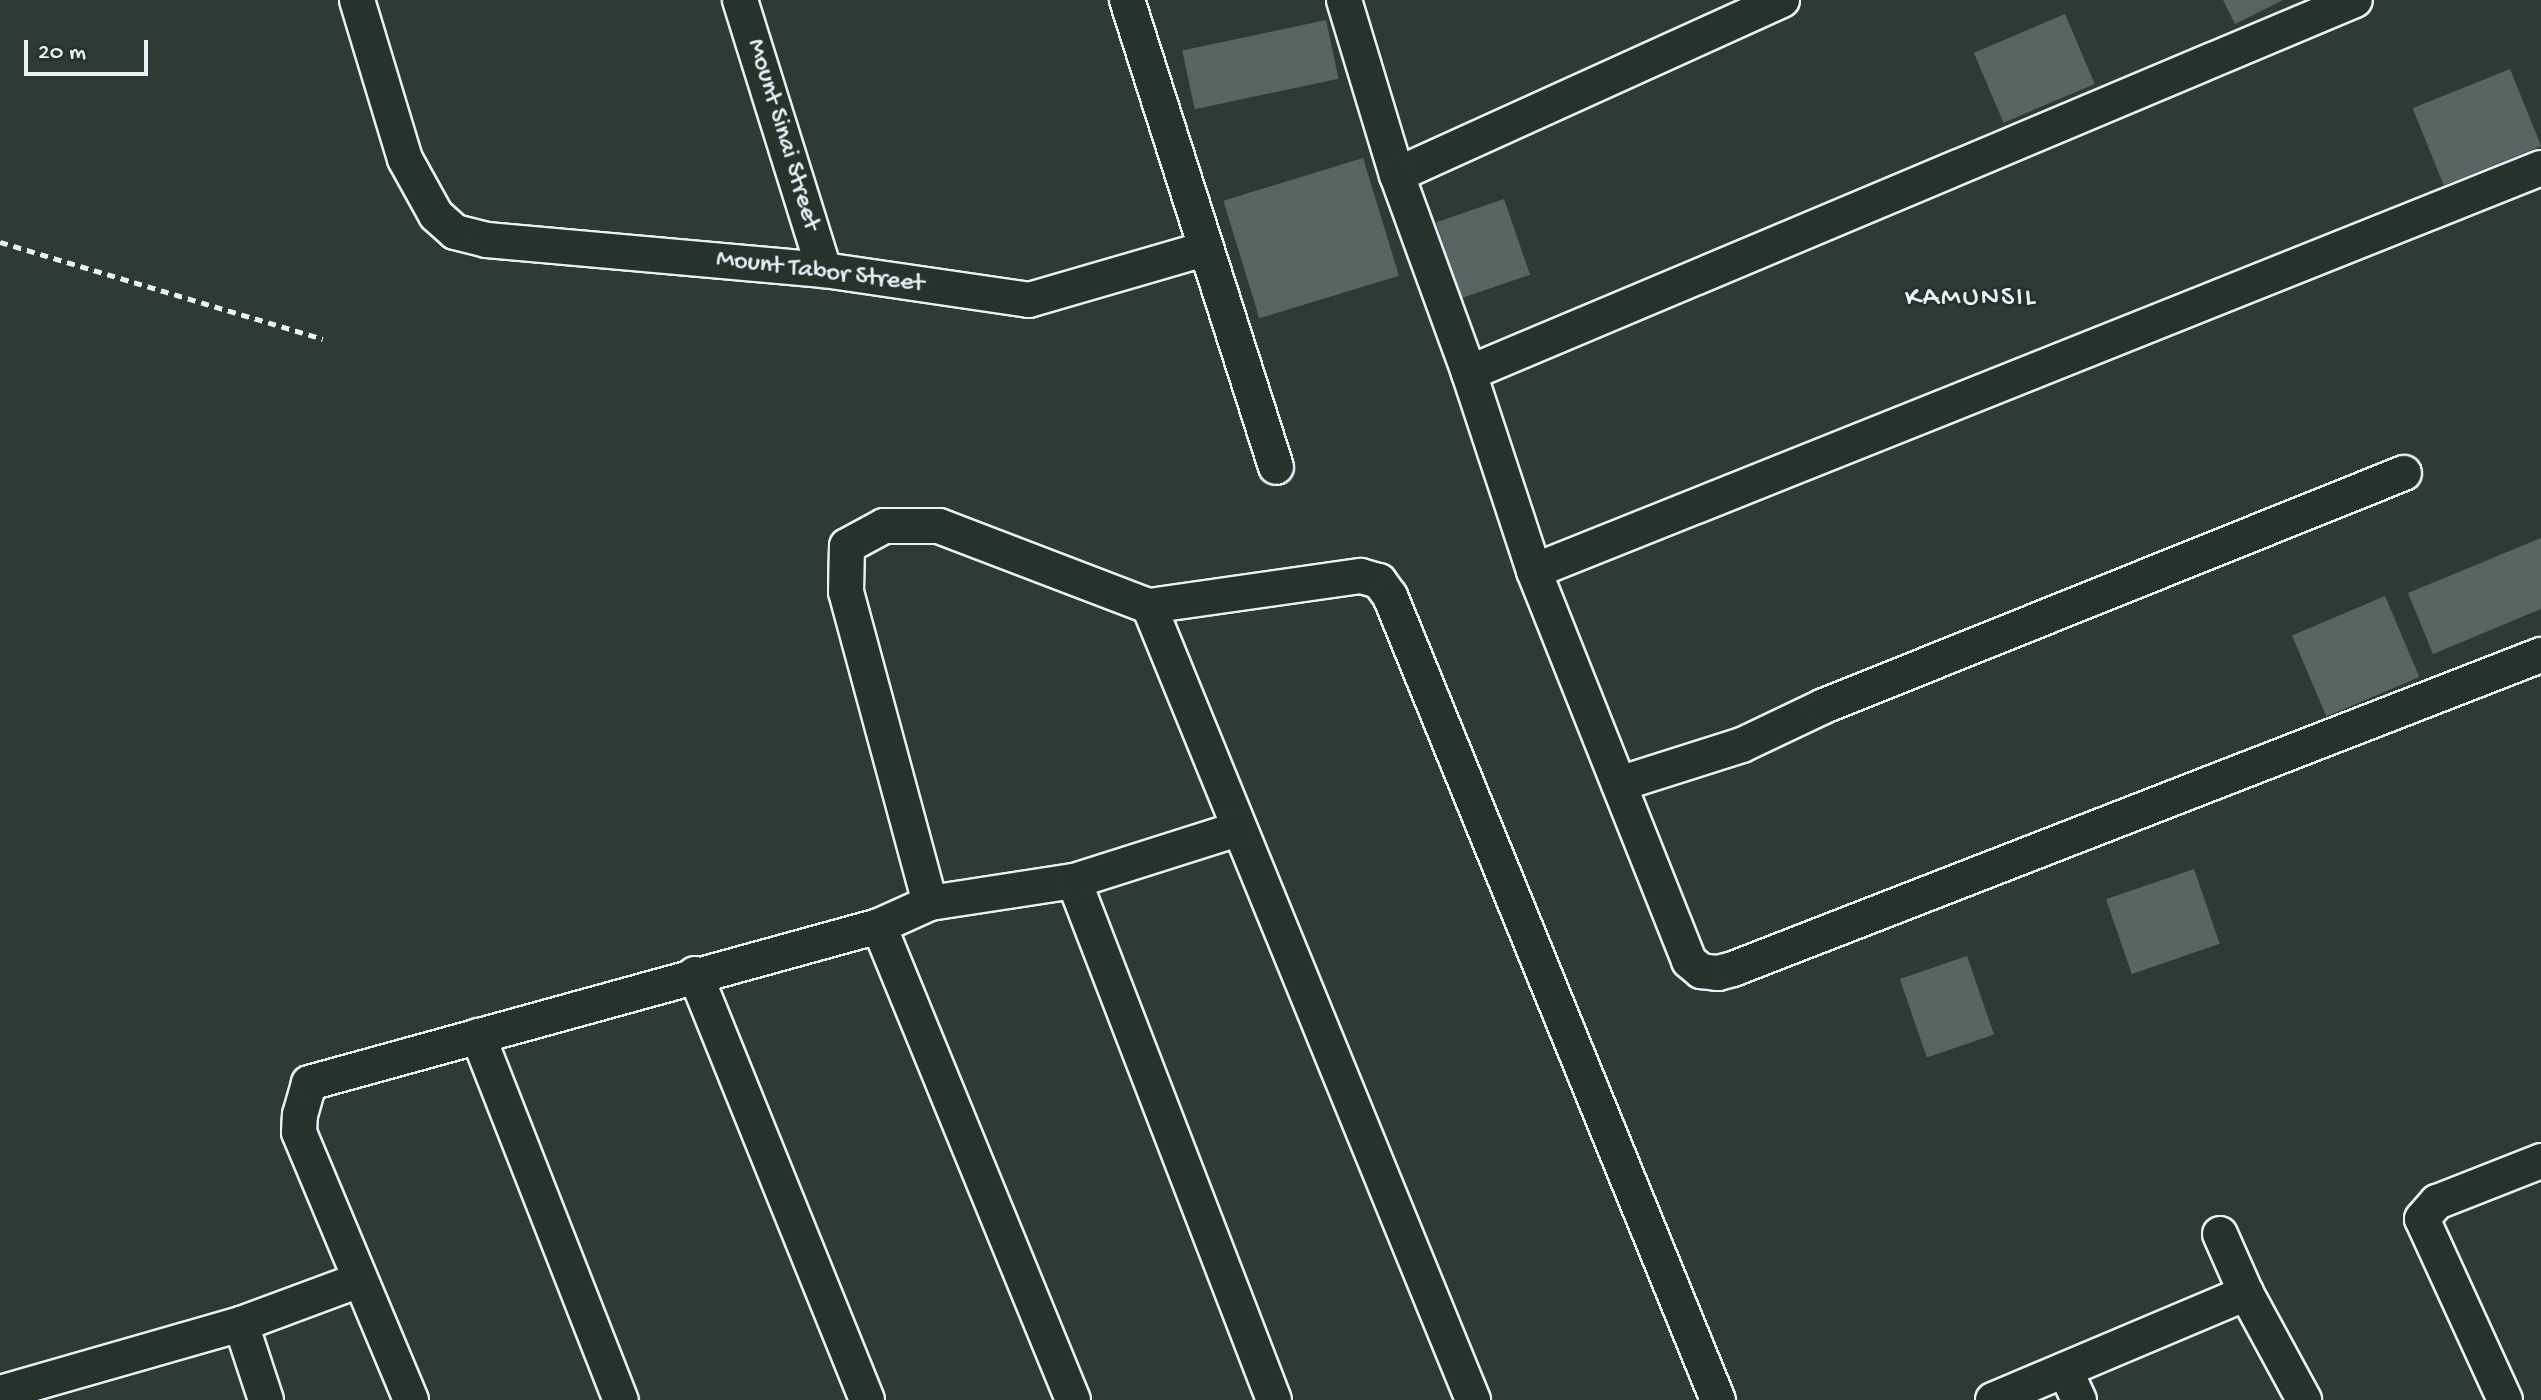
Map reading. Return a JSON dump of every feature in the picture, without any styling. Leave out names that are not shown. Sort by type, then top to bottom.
[{"type":"street","name":"Mount Tabor Street","points":[[357,0],[405,159],[436,215],[455,232],[487,240],[824,270],[1029,300],[1204,249]]},
{"type":"street","name":"Mount Sinai Street","points":[[740,0],[824,270]]},
{"type":"street","points":[[1127,0],[1276,467]]},
{"type":"street","points":[[1344,0],[1397,175],[1469,373],[1534,571],[1689,961],[1701,971],[1718,973],[2541,655]]},
{"type":"street","points":[[1397,175],[1782,0]]},
{"type":"street","points":[[1469,373],[2355,0]]},
{"type":"street","points":[[1534,571],[2541,168]]},
{"type":"street","points":[[1619,784],[1742,745],[1824,706],[2404,473]]},
{"type":"street","points":[[930,903],[846,592],[847,546],[884,526],[939,526],[1149,606],[1361,576],[1379,581],[1390,596],[1718,1400]]},
{"type":"street","points":[[1149,606],[1473,1400]]},
{"type":"street","points":[[411,1400],[299,1132],[300,1115],[309,1083],[695,974],[879,926],[930,903],[1074,881],[1238,829]]},
{"type":"street","points":[[1074,881],[1274,1400]]},
{"type":"street","points":[[879,926],[1073,1400]]},
{"type":"street","points":[[695,974],[867,1400]]},
{"type":"street","points":[[478,1036],[621,1400]]},
{"type":"street","points":[[2505,1400],[2422,1219],[2437,1202],[2541,1161]]},
{"type":"street","points":[[2220,1234],[2246,1293],[2304,1400]]},
{"type":"street","points":[[2,1387],[58,1389],[359,1280]]},
{"type":"street","points":[[1993,1400],[2072,1385],[2246,1293]]},
{"type":"street","points":[[241,1324],[266,1400]]},
{"type":"path","points":[[0,242],[323,339]]},
{"type":"building","points":[[2223,0],[2283,0],[2235,24]]},
{"type":"building","points":[[2065,14],[2095,84],[2004,123],[1974,53]]},
{"type":"building","points":[[1326,20],[1338,79],[1195,109],[1182,51]]},
{"type":"building","points":[[2510,69],[2541,146],[2444,185],[2413,108]]},
{"type":"building","points":[[1363,158],[1399,276],[1259,318],[1223,201]]},
{"type":"building","points":[[1504,199],[1530,275],[1462,298],[1436,222]]},
{"type":"building","points":[[2541,538],[2541,609],[2433,654],[2408,593]]},
{"type":"building","points":[[2385,596],[2419,677],[2326,716],[2292,635]]},
{"type":"building","points":[[2194,869],[2220,944],[2132,974],[2106,899]]},
{"type":"building","points":[[1967,956],[1994,1034],[1927,1058],[1900,979]]},
{"type":"district","name":"KAMUNSIL","points":[[1971,299]]}]
